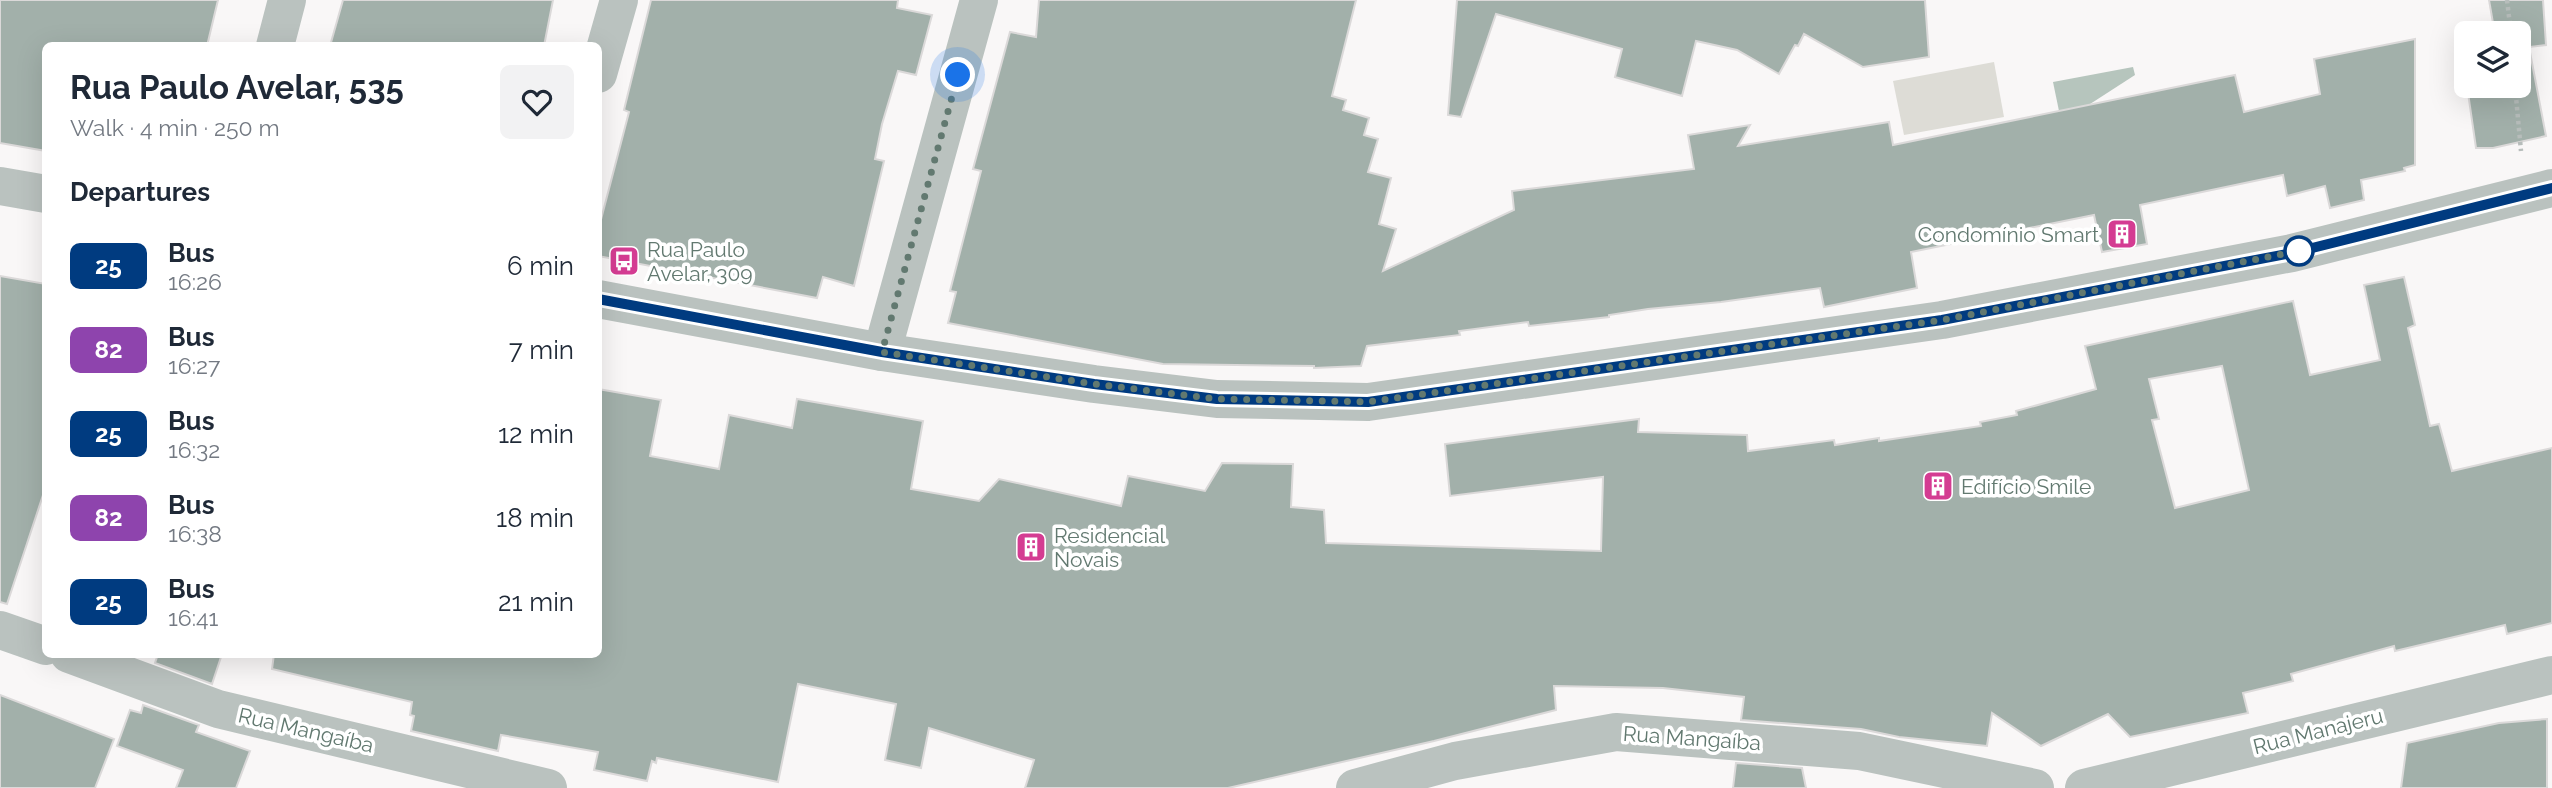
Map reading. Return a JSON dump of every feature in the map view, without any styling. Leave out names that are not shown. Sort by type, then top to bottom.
[{"type":"street","points":[[276,42],[287,0]]},
{"type":"street","points":[[602,60],[619,0]]},
{"type":"street","points":[[882,352],[979,0]]},
{"type":"street","points":[[0,186],[42,193]]},
{"type":"street","points":[[602,300],[882,352],[1094,384],[1217,399],[1368,402],[1942,320],[2292,253],[2539,191]]},
{"type":"street","points":[[0,629],[42,645]]},
{"type":"street","name":"Rua Mangaíba","points":[[80,658],[218,709],[548,788]]},
{"type":"street","name":"Rua Manajeru","points":[[2084,788],[2552,675]]},
{"type":"street","name":"Rua Mangaíba","points":[[1355,788],[1455,761],[1616,732],[1859,751],[1916,775],[2035,788]]},
{"type":"path","points":[[2508,0],[2510,21]]},
{"type":"path","points":[[2518,98],[2539,191]]},
{"type":"shaded area","points":[[1994,62],[2004,117],[1904,135],[1893,81]]},
{"type":"shaded area","points":[[2133,67],[2135,75],[2087,106],[2059,111],[2053,82]]},
{"type":"building","points":[[0,0],[218,0],[208,42],[42,42],[42,150],[0,143]]},
{"type":"building","points":[[343,0],[553,0],[545,42],[331,42]]},
{"type":"building","points":[[651,0],[898,0],[897,8],[932,15],[916,75],[898,71],[882,124],[875,159],[884,161],[854,286],[823,277],[817,298],[602,257],[602,216],[629,112],[624,110]]},
{"type":"building","points":[[1039,0],[1356,0],[1332,96],[1346,100],[1343,110],[1369,118],[1364,135],[1378,139],[1368,172],[1391,178],[1379,224],[1396,229],[1383,271],[1514,210],[1512,191],[1694,169],[1688,135],[1750,125],[1738,146],[1889,122],[1893,145],[2235,75],[2244,112],[2320,94],[2314,59],[2415,39],[2415,165],[2404,168],[2405,171],[2361,180],[2364,200],[2330,208],[2325,186],[2287,196],[2283,175],[2140,205],[2147,244],[2102,252],[2094,215],[1911,252],[1917,288],[1824,307],[1820,288],[1648,309],[1609,317],[1529,326],[1528,322],[1459,331],[1460,335],[1367,346],[1361,366],[1314,368],[1163,364],[948,323],[956,292],[950,291],[981,171],[973,169],[1010,32],[1036,37]]},
{"type":"building","points":[[1457,0],[1925,0],[1929,57],[1863,67],[1804,34],[1779,74],[1737,50],[1696,41],[1682,96],[1615,77],[1622,49],[1496,14],[1461,117],[1448,115]]},
{"type":"building","points":[[2489,0],[2543,0],[2546,45],[2531,47],[2531,21],[2493,21]]},
{"type":"building","points":[[2531,57],[2546,136],[2493,148],[2476,148],[2469,98],[2531,98]]},
{"type":"building","points":[[0,276],[42,283],[42,498],[7,604],[0,602]]},
{"type":"building","points":[[2404,277],[2415,325],[2408,328],[2430,426],[2439,424],[2452,471],[2552,448],[2552,623],[2507,634],[2505,625],[2395,651],[2394,646],[2291,674],[2293,681],[2243,693],[2248,713],[2130,737],[2108,714],[2041,746],[1992,713],[1987,746],[1899,737],[1861,729],[1741,720],[1744,697],[1663,688],[1554,686],[1556,710],[1228,788],[1025,788],[1034,760],[929,728],[921,768],[885,760],[896,704],[798,684],[778,782],[657,758],[656,763],[652,761],[647,781],[594,770],[598,752],[501,735],[498,751],[411,731],[414,716],[410,715],[412,702],[272,669],[273,658],[602,658],[602,390],[661,400],[650,456],[719,469],[729,415],[792,428],[797,399],[923,421],[911,489],[979,501],[999,479],[1121,506],[1128,476],[1205,491],[1222,463],[1293,464],[1291,507],[1324,510],[1326,543],[1601,551],[1603,477],[1450,496],[1445,444],[1639,419],[1638,432],[1747,435],[1748,451],[1834,440],[1835,445],[1879,438],[1879,441],[1981,426],[1980,422],[2017,415],[2016,411],[2096,389],[2085,346],[2293,301],[2310,375],[2380,360],[2364,285]],"holes":[[[2222,366],[2249,490],[2175,508],[2152,420],[2159,419],[2149,379]]]},
{"type":"building","points":[[157,658],[221,658],[212,684],[155,663]]},
{"type":"building","points":[[0,695],[114,739],[95,788],[0,788]]},
{"type":"building","points":[[143,705],[199,725],[196,732],[250,751],[236,788],[176,788],[183,770],[117,746],[130,710],[141,713]]},
{"type":"building","points":[[2547,719],[2547,788],[2401,788],[2407,743],[2499,723]]},
{"type":"building","points":[[1736,763],[1802,768],[1806,788],[1733,788]]},
{"type":"bus line","name":"25","points":[[602,300],[882,352],[1094,384],[1217,399],[1368,402],[1942,320],[2292,253],[2552,188]]},
{"type":"place","name":"Condomínio Smart","points":[[2122,234]]},
{"type":"place","name":"Rua Paulo Avelar, 309","points":[[624,261]]},
{"type":"place","name":"Edifício Smile","points":[[1938,486]]},
{"type":"place","name":"Residencial Novais","points":[[1031,547]]},
{"type":"route","points":[[958,75],[882,352],[1094,384],[1217,399],[1368,402],[1942,320],[2299,251]]}]
